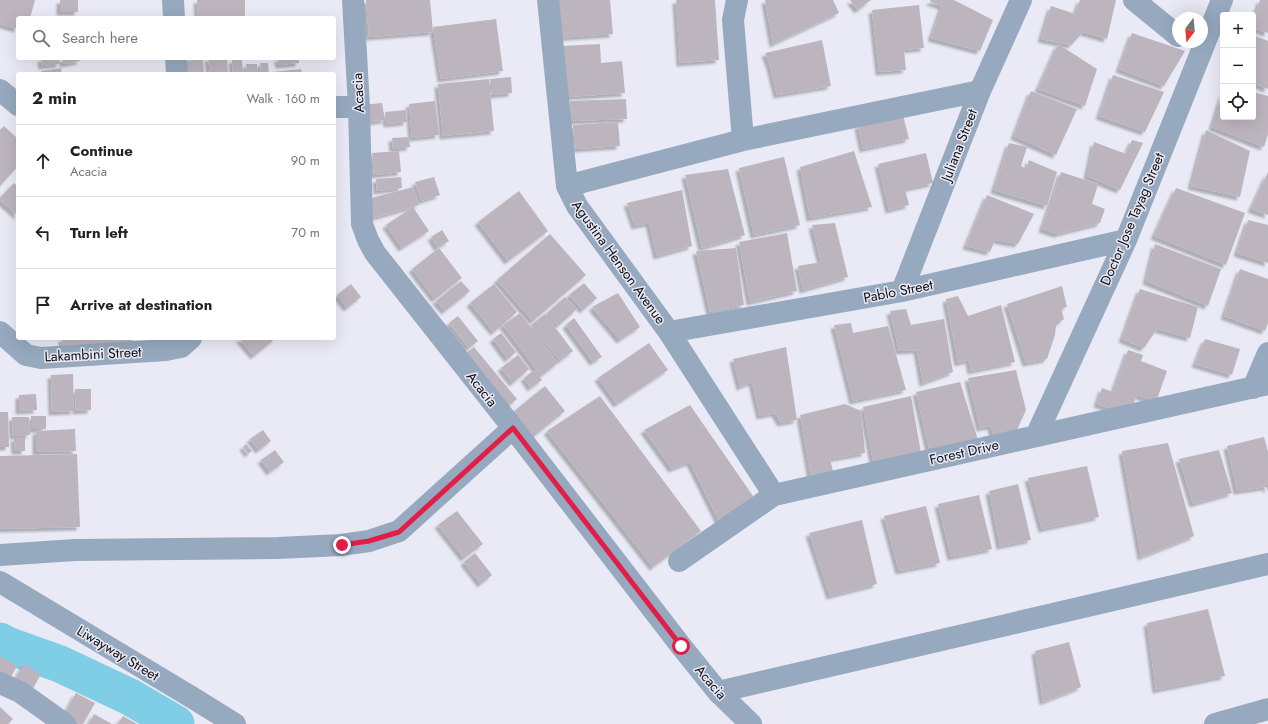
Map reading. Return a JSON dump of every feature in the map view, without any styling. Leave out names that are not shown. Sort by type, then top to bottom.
[{"type":"street","points":[[173,0],[174,16]]},
{"type":"street","name":"Acacia","points":[[353,0],[359,107],[362,224],[375,253],[718,692],[751,724]]},
{"type":"street","name":"Agustina Henson Avenue","points":[[548,0],[567,186],[577,206],[670,332],[774,495]]},
{"type":"street","points":[[737,0],[733,20],[743,140]]},
{"type":"street","name":"Juliana Street","points":[[902,291],[980,91],[1021,0]]},
{"type":"street","points":[[1134,0],[1172,31]]},
{"type":"street","name":"Doctor Jose Tayag Street","points":[[1208,23],[1222,0]]},
{"type":"street","name":"Doctor Jose Tayag Street","points":[[1036,436],[1126,240],[1193,48]]},
{"type":"street","points":[[176,60],[177,72]]},
{"type":"street","points":[[0,90],[16,103]]},
{"type":"street","points":[[567,186],[743,140],[980,91]]},
{"type":"street","points":[[336,107],[359,107]]},
{"type":"street","name":"Pablo Street","points":[[670,332],[902,291],[1126,240]]},
{"type":"street","name":"Lakambini Street","points":[[0,332],[26,354],[41,358],[166,350],[181,347],[189,340]]},
{"type":"street","points":[[1260,386],[1268,353]]},
{"type":"street","name":"Forest Drive","points":[[679,561],[774,495],[1260,386]]},
{"type":"street","points":[[0,555],[75,550],[278,548],[342,545],[369,541],[399,532],[513,428]]},
{"type":"street","points":[[718,692],[1268,564]]},
{"type":"street","name":"Liwayway Street","points":[[0,582],[235,724]]},
{"type":"street","points":[[0,683],[20,692],[63,724]]},
{"type":"street","points":[[1215,724],[1268,710]]},
{"type":"building","points":[[0,0],[35,0],[31,16],[16,16],[16,28],[0,24]]},
{"type":"building","points":[[60,0],[78,0],[78,12],[60,12]]},
{"type":"building","points":[[197,0],[245,0],[245,16],[198,16]]},
{"type":"building","points":[[366,0],[430,0],[433,32],[369,37]]},
{"type":"building","points":[[553,0],[610,0],[613,34],[556,38]]},
{"type":"building","points":[[676,0],[715,0],[719,60],[680,63]]},
{"type":"building","points":[[765,0],[833,0],[839,13],[773,44]]},
{"type":"building","points":[[850,0],[871,0],[858,10]]},
{"type":"building","points":[[931,0],[954,0],[993,20],[980,51],[931,38],[942,6],[930,2]]},
{"type":"building","points":[[1080,0],[1116,0],[1107,39],[1083,32],[1071,45],[1041,39],[1051,6],[1075,14]]},
{"type":"building","points":[[1260,0],[1268,0],[1268,33],[1256,29],[1256,13]]},
{"type":"building","points":[[919,5],[924,48],[904,50],[906,70],[879,72],[872,10]]},
{"type":"building","points":[[496,19],[503,71],[441,79],[433,27]]},
{"type":"building","points":[[1132,33],[1172,47],[1172,48],[1185,51],[1164,86],[1119,69]]},
{"type":"building","points":[[1256,36],[1268,41],[1268,89],[1256,84]]},
{"type":"building","points":[[822,40],[831,86],[777,95],[770,66],[765,53]]},
{"type":"building","points":[[600,44],[601,63],[622,61],[625,93],[567,97],[563,46]]},
{"type":"building","points":[[1058,44],[1097,69],[1085,106],[1038,89]]},
{"type":"building","points":[[41,60],[59,60],[60,64],[42,66]]},
{"type":"building","points":[[63,60],[80,60],[80,61],[63,64]]},
{"type":"building","points":[[203,60],[204,72],[185,72],[184,61]]},
{"type":"building","points":[[208,60],[227,60],[228,72],[210,72]]},
{"type":"building","points":[[232,60],[242,60],[243,72],[233,72]]},
{"type":"building","points":[[278,60],[299,60],[299,63],[279,65]]},
{"type":"building","points":[[260,63],[268,63],[269,72],[261,72]]},
{"type":"building","points":[[246,64],[257,64],[258,72],[247,72]]},
{"type":"building","points":[[61,68],[62,72],[41,72]]},
{"type":"building","points":[[301,69],[302,72],[271,72]]},
{"type":"building","points":[[1113,75],[1164,92],[1145,132],[1099,116]]},
{"type":"building","points":[[511,77],[512,93],[492,95],[490,79]]},
{"type":"building","points":[[489,79],[494,131],[443,136],[438,84]]},
{"type":"building","points":[[1031,91],[1077,109],[1056,155],[1014,136]]},
{"type":"building","points":[[1256,93],[1268,96],[1268,134],[1264,147],[1212,127],[1220,102],[1220,120],[1256,120]]},
{"type":"building","points":[[626,99],[627,119],[571,121],[570,101]]},
{"type":"building","points":[[435,101],[439,135],[412,138],[409,104]]},
{"type":"building","points":[[382,103],[385,120],[364,123],[362,105]]},
{"type":"building","points":[[406,110],[407,122],[387,124],[385,112]]},
{"type":"building","points":[[903,115],[909,139],[863,149],[858,125]]},
{"type":"building","points":[[618,122],[620,146],[575,149],[573,125]]},
{"type":"building","points":[[4,126],[16,137],[16,168],[0,186],[0,130]]},
{"type":"building","points":[[1206,130],[1250,151],[1240,197],[1191,186]]},
{"type":"building","points":[[409,137],[410,147],[393,149],[392,138]]},
{"type":"building","points":[[1132,140],[1143,143],[1120,190],[1087,176],[1094,142],[1126,154]]},
{"type":"building","points":[[1009,143],[1027,147],[1021,166],[1026,169],[1029,160],[1057,172],[1047,206],[994,190]]},
{"type":"building","points":[[399,151],[401,172],[374,175],[372,153]]},
{"type":"building","points":[[854,151],[872,207],[810,218],[800,167]]},
{"type":"building","points":[[926,153],[933,183],[905,189],[909,205],[889,210],[878,164]]},
{"type":"building","points":[[784,157],[800,225],[754,235],[739,168]]},
{"type":"building","points":[[728,169],[745,235],[702,248],[685,175]]},
{"type":"building","points":[[1061,172],[1098,184],[1092,204],[1105,209],[1100,223],[1057,234],[1042,229]]},
{"type":"building","points":[[1268,172],[1268,215],[1251,209]]},
{"type":"building","points":[[401,177],[402,188],[377,191],[376,179]]},
{"type":"building","points":[[434,177],[440,195],[421,201],[415,182]]},
{"type":"building","points":[[14,183],[16,185],[16,214],[0,200],[0,198]]},
{"type":"building","points":[[413,187],[419,205],[369,219],[364,200]]},
{"type":"building","points":[[1176,188],[1245,213],[1226,265],[1154,236]]},
{"type":"building","points":[[682,190],[692,246],[657,256],[649,223],[635,226],[627,203]]},
{"type":"building","points":[[519,191],[548,231],[508,261],[478,222]]},
{"type":"building","points":[[987,195],[1034,214],[1018,244],[995,240],[990,252],[966,246]]},
{"type":"building","points":[[413,207],[429,231],[402,248],[386,225]]},
{"type":"building","points":[[1248,220],[1268,225],[1268,263],[1237,253]]},
{"type":"building","points":[[835,223],[848,277],[803,290],[798,266],[821,262],[812,225]]},
{"type":"building","points":[[442,230],[449,241],[438,248],[431,237]]},
{"type":"building","points":[[787,233],[797,291],[750,302],[739,242]]},
{"type":"building","points":[[550,234],[586,275],[533,321],[497,280]]},
{"type":"building","points":[[1155,244],[1221,269],[1208,306],[1146,281]]},
{"type":"building","points":[[439,248],[462,278],[435,299],[412,269]]},
{"type":"building","points":[[736,248],[744,305],[710,312],[696,251]]},
{"type":"building","points":[[1240,269],[1268,279],[1268,323],[1265,331],[1224,316]]},
{"type":"building","points":[[461,281],[470,291],[445,311],[436,301]]},
{"type":"building","points":[[584,283],[597,298],[583,310],[569,295]]},
{"type":"building","points":[[351,284],[361,297],[347,308],[337,295]]},
{"type":"building","points":[[494,284],[517,312],[494,332],[470,303]]},
{"type":"building","points":[[1062,286],[1067,307],[1061,309],[1064,319],[1056,325],[1055,335],[1047,359],[1026,363],[1007,304]]},
{"type":"building","points":[[1140,289],[1198,307],[1190,338],[1157,329],[1144,348],[1122,339]]},
{"type":"building","points":[[618,293],[640,327],[620,340],[592,307]]},
{"type":"building","points":[[958,296],[968,316],[1001,305],[1015,362],[971,371],[969,360],[958,363],[946,299]]},
{"type":"building","points":[[565,297],[577,309],[558,326],[547,313]]},
{"type":"building","points":[[906,309],[911,325],[944,319],[953,372],[923,383],[917,350],[899,351],[890,311]]},
{"type":"building","points":[[520,313],[558,363],[541,376],[503,325]]},
{"type":"building","points":[[545,314],[573,351],[560,361],[531,325]]},
{"type":"building","points":[[458,316],[478,341],[469,348],[449,323]]},
{"type":"building","points":[[574,318],[602,357],[593,362],[566,325]]},
{"type":"building","points":[[851,323],[853,333],[888,326],[906,390],[853,401],[834,325]]},
{"type":"building","points":[[501,333],[516,352],[508,359],[493,339]]},
{"type":"building","points":[[1205,339],[1240,349],[1232,375],[1195,364]]},
{"type":"building","points":[[62,340],[132,340],[133,345],[63,351]]},
{"type":"building","points":[[241,340],[274,340],[254,356]]},
{"type":"building","points":[[649,343],[668,370],[617,404],[598,378]]},
{"type":"building","points":[[474,347],[517,399],[507,407],[464,355]]},
{"type":"building","points":[[786,347],[797,420],[781,423],[775,413],[760,416],[752,382],[740,387],[733,359]]},
{"type":"building","points":[[1128,350],[1143,355],[1141,361],[1167,371],[1156,402],[1137,395],[1132,408],[1124,405],[1121,412],[1097,404],[1102,388],[1113,392]]},
{"type":"building","points":[[518,355],[529,369],[513,383],[501,368]]},
{"type":"building","points":[[534,370],[542,380],[531,388],[524,378]]},
{"type":"building","points":[[1016,370],[1026,410],[1016,432],[993,434],[991,426],[980,428],[968,378]]},
{"type":"building","points":[[73,374],[74,411],[52,412],[51,375]]},
{"type":"building","points":[[960,382],[978,440],[930,453],[916,392]]},
{"type":"building","points":[[545,386],[565,411],[533,437],[513,412]]},
{"type":"building","points":[[75,389],[91,389],[91,410],[76,411]]},
{"type":"building","points":[[36,394],[37,410],[19,411],[19,395]]},
{"type":"building","points":[[600,396],[701,531],[653,567],[547,431]]},
{"type":"building","points":[[911,396],[921,453],[874,466],[863,407]]},
{"type":"building","points":[[845,404],[861,411],[865,453],[830,459],[833,471],[811,477],[800,415]]},
{"type":"building","points":[[690,405],[753,496],[719,521],[690,462],[672,469],[644,430]]},
{"type":"building","points":[[0,412],[8,412],[9,447],[0,447]]},
{"type":"building","points":[[31,416],[46,416],[46,429],[31,429]]},
{"type":"building","points":[[12,417],[29,417],[30,435],[13,436]]},
{"type":"building","points":[[75,429],[76,451],[36,452],[36,431]]},
{"type":"building","points":[[263,430],[271,441],[259,450],[250,439]]},
{"type":"building","points":[[1264,437],[1268,452],[1268,491],[1266,487],[1237,491],[1227,446]]},
{"type":"building","points":[[14,438],[25,438],[25,451],[15,451]]},
{"type":"building","points":[[1168,443],[1194,536],[1141,557],[1122,451]]},
{"type":"building","points":[[246,444],[252,451],[248,454],[243,447]]},
{"type":"building","points":[[275,450],[284,462],[270,472],[261,460]]},
{"type":"building","points":[[1219,450],[1232,493],[1193,504],[1179,459]]},
{"type":"building","points":[[77,454],[80,527],[0,529],[0,456]]},
{"type":"building","points":[[1087,466],[1099,517],[1042,529],[1028,478]]},
{"type":"building","points":[[1018,484],[1031,540],[1000,546],[989,491]]},
{"type":"building","points":[[979,495],[992,549],[951,557],[938,504]]},
{"type":"building","points":[[926,506],[940,563],[899,571],[884,516]]},
{"type":"building","points":[[457,511],[483,544],[464,558],[438,525]]},
{"type":"building","points":[[862,520],[877,584],[830,596],[809,533]]},
{"type":"building","points":[[475,553],[492,575],[481,584],[464,562]]},
{"type":"building","points":[[1208,609],[1225,676],[1156,690],[1147,623]]},
{"type":"building","points":[[1069,642],[1081,687],[1043,702],[1035,651]]},
{"type":"building","points":[[0,656],[17,666],[9,680],[0,675]]},
{"type":"building","points":[[24,664],[41,674],[30,694],[13,684]]},
{"type":"building","points":[[76,693],[95,703],[83,724],[80,724],[64,715]]},
{"type":"building","points":[[0,707],[13,719],[8,724],[0,724]]},
{"type":"building","points":[[94,714],[112,724],[89,724]]},
{"type":"building","points":[[123,716],[137,724],[118,724]]},
{"type":"waterway","points":[[0,641],[7,645],[60,664],[130,697],[176,724]]},
{"type":"route","points":[[342,545],[369,541],[399,532],[513,428],[681,646]]}]
